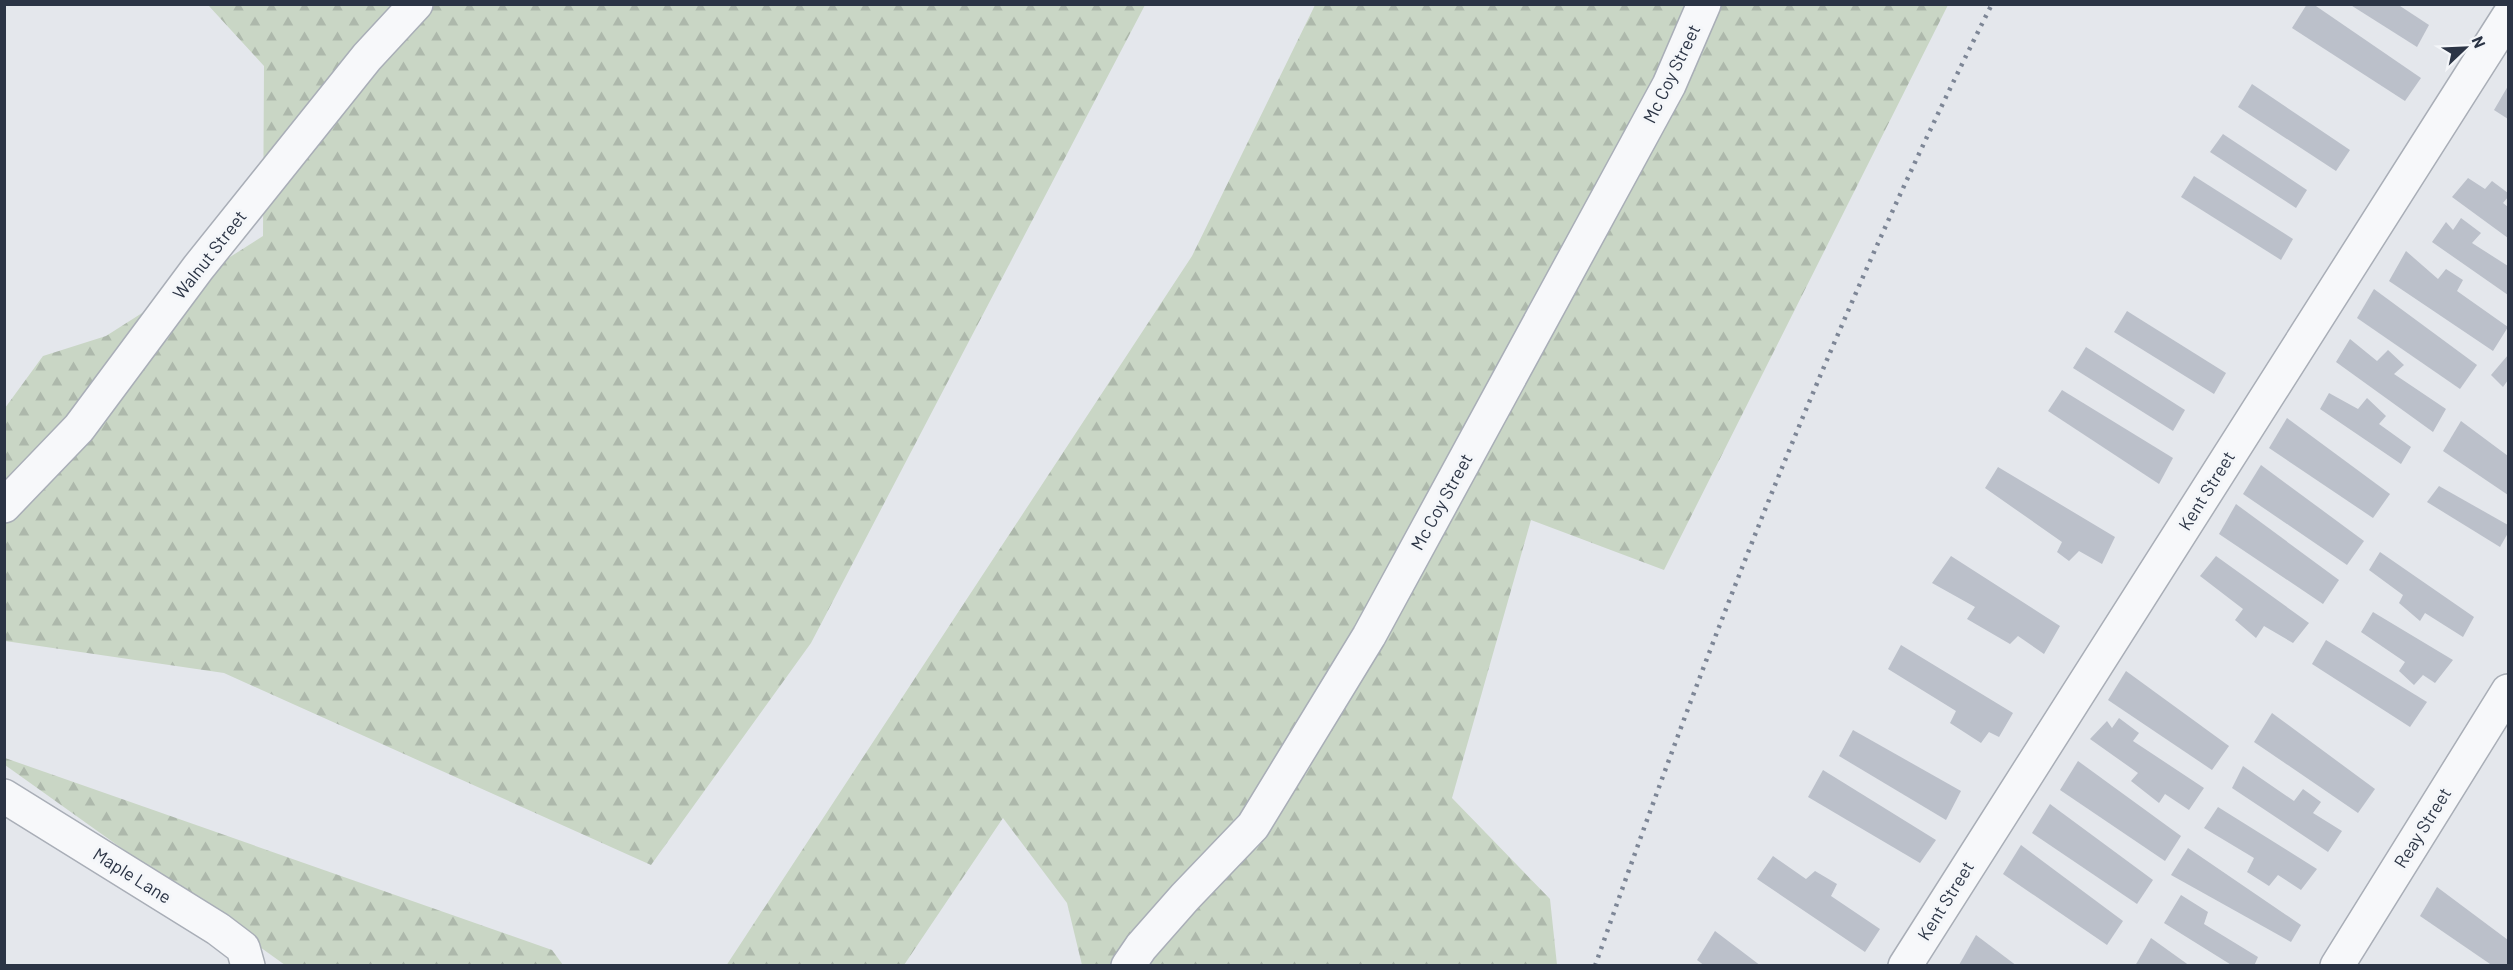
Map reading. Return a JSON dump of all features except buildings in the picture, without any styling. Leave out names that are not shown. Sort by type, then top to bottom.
[{"type":"street","name":"Walnut Street","points":[[4,506],[79,428],[205,259],[367,57],[416,4]]},
{"type":"street","name":"Mc Coy Street","points":[[1128,966],[1141,947],[1185,897],[1254,826],[1369,636],[1670,85],[1704,4]]},
{"type":"street","name":"Kent Street","points":[[1905,966],[2508,17]]},
{"type":"street","name":"Reay Street","points":[[2337,966],[2508,691]]},
{"type":"street","name":"Maple Lane","points":[[4,796],[218,929],[243,948],[248,966]]},
{"type":"green space","points":[[208,5],[1145,5],[811,643],[651,865],[224,673],[5,641],[5,408],[43,356],[106,336],[263,236],[264,66]]},
{"type":"green space","points":[[1315,5],[1948,5],[1664,570],[1531,520],[1452,798],[1550,899],[1557,965],[1082,965],[1067,903],[1003,818],[904,965],[726,966],[1192,256]]},
{"type":"green space","points":[[5,758],[552,950],[563,965],[285,965],[5,765]]},
{"type":"railway","points":[[1595,966],[1683,721],[1778,478],[1880,239],[1992,4]]}]
